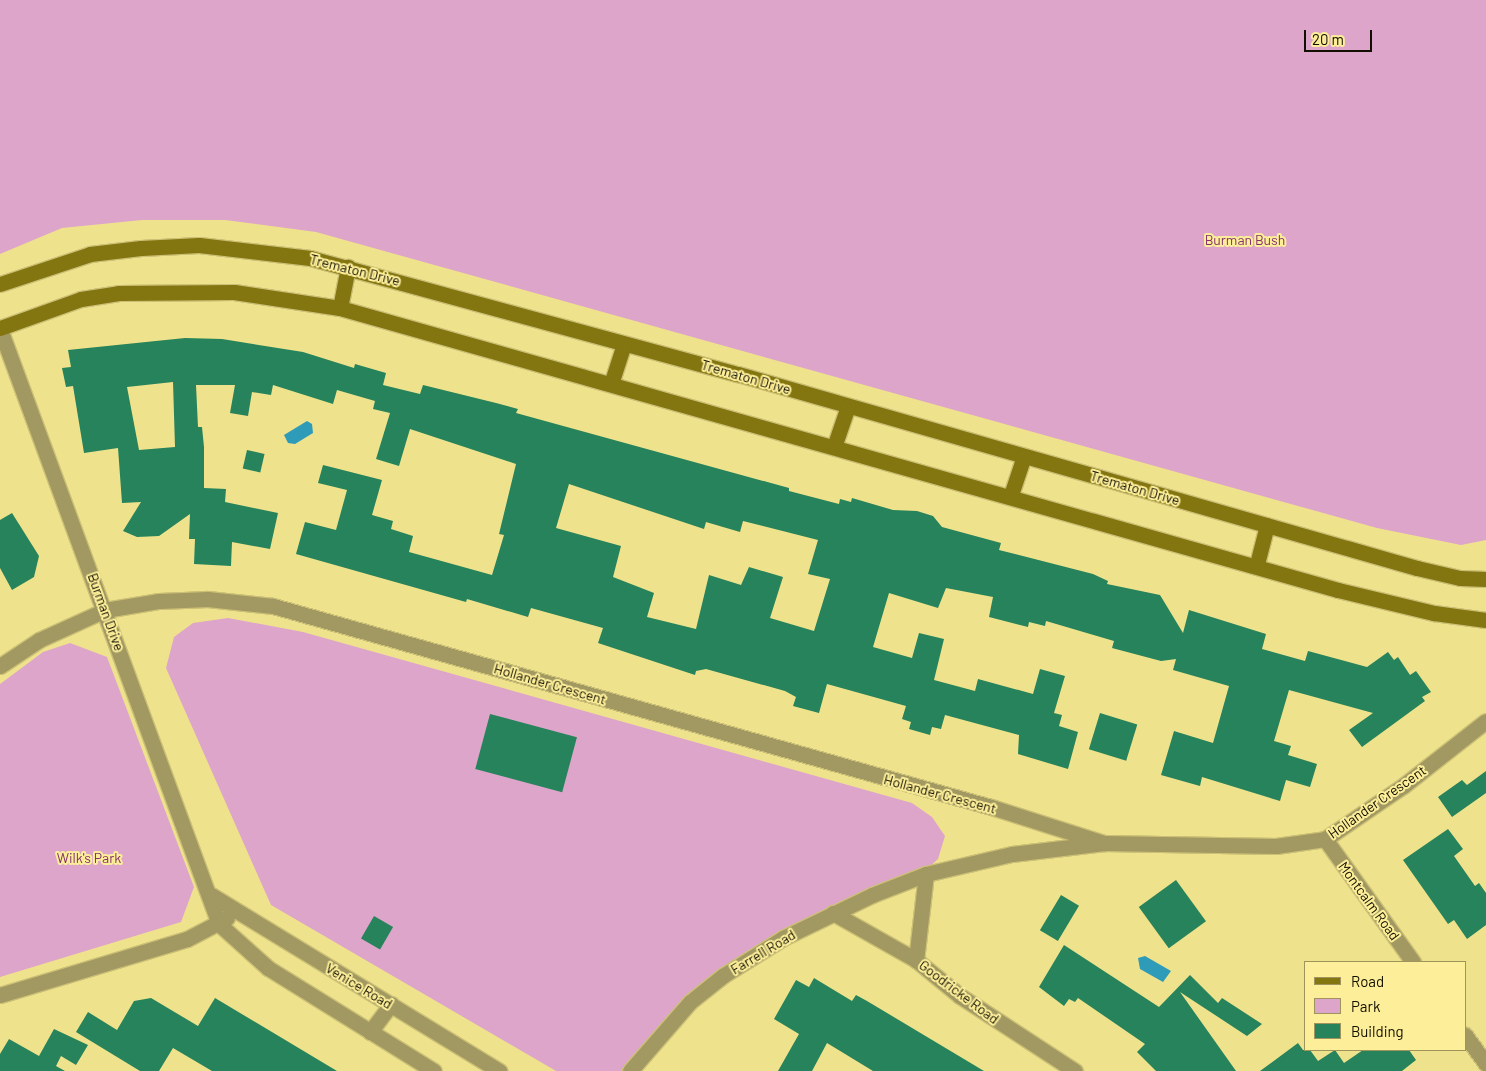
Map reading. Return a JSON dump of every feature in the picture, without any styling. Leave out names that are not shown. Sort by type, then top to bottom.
[{"type":"street","name":"Trematon Drive","points":[[0,284],[83,256],[141,248],[199,245],[254,249],[348,267],[848,406],[1417,568],[1485,583]]},
{"type":"street","points":[[340,308],[348,267]]},
{"type":"street","points":[[0,328],[81,299],[119,293],[234,292],[340,308],[1257,564],[1397,605],[1486,620]]},
{"type":"street","name":"Burman Drive","points":[[0,328],[211,895],[219,924]]},
{"type":"street","points":[[612,384],[624,344]]},
{"type":"street","points":[[834,447],[848,406]]},
{"type":"street","points":[[1011,495],[1024,456]]},
{"type":"street","points":[[1257,564],[1268,525]]},
{"type":"street","name":"Hollander Crescent","points":[[0,666],[39,640],[106,610],[159,601],[208,599],[273,606],[991,807],[1104,843]]},
{"type":"street","name":"Hollander Crescent","points":[[926,874],[1012,854],[1104,843],[1276,846],[1325,839],[1403,786],[1486,721]]},
{"type":"street","name":"Montcalm Road","points":[[1325,839],[1412,961]]},
{"type":"street","name":"Farrell Road","points":[[630,1071],[690,1002],[783,938],[833,913],[926,874]]},
{"type":"street","name":"Goodricke Road","points":[[926,874],[916,960],[960,996],[1075,1071]]},
{"type":"street","points":[[0,995],[187,939],[219,924],[234,912],[211,895]]},
{"type":"street","name":"Venice Road","points":[[234,912],[499,1071]]},
{"type":"street","points":[[833,913],[916,960]]},
{"type":"street","points":[[219,924],[268,968],[434,1071]]},
{"type":"street","points":[[370,1032],[390,1004]]},
{"type":"street","points":[[1466,1035],[1486,1064]]},
{"type":"green space","name":"Burman Bush","points":[[0,0],[1486,0],[1486,540],[1461,545],[1377,528],[316,232],[225,220],[142,220],[62,228],[0,254]]},
{"type":"green space","points":[[228,618],[303,632],[912,803],[932,817],[945,836],[938,859],[913,882],[721,977],[626,1071],[556,1071],[271,905],[166,668],[174,637],[193,623]]},
{"type":"green space","name":"Wilk's Park","points":[[70,643],[107,657],[194,887],[181,922],[0,977],[0,684],[43,652]]},
{"type":"water","points":[[307,421],[312,424],[313,433],[295,444],[288,443],[284,435]]},
{"type":"water","points":[[1145,956],[1171,971],[1163,982],[1140,969],[1138,958]]},
{"type":"building","points":[[185,338],[222,339],[303,352],[354,368],[355,364],[386,373],[383,385],[420,394],[423,385],[496,403],[518,409],[516,413],[789,488],[789,491],[839,504],[840,499],[851,502],[852,498],[893,510],[917,511],[933,516],[942,527],[1001,543],[999,550],[1093,574],[1108,581],[1107,584],[1160,595],[1183,633],[1189,610],[1266,634],[1262,649],[1305,661],[1308,651],[1367,667],[1388,652],[1394,660],[1398,657],[1410,675],[1416,671],[1431,692],[1422,697],[1425,701],[1362,747],[1349,730],[1373,713],[1289,690],[1274,741],[1291,746],[1288,755],[1317,764],[1310,787],[1286,780],[1280,801],[1202,777],[1200,786],[1161,775],[1174,731],[1213,743],[1229,686],[1173,670],[1176,659],[1161,661],[1112,648],[1114,641],[1046,621],[1045,626],[1029,622],[1028,627],[989,617],[993,597],[946,588],[938,608],[889,593],[873,647],[912,658],[919,633],[944,639],[934,680],[975,691],[978,679],[1033,694],[1040,669],[1065,676],[1054,713],[1062,715],[1059,726],[1078,732],[1068,769],[1018,754],[1019,735],[945,715],[941,729],[932,727],[930,735],[909,729],[911,722],[902,719],[906,706],[827,684],[819,713],[793,706],[796,697],[785,691],[706,669],[696,671],[695,675],[598,643],[603,628],[531,608],[528,617],[467,599],[466,602],[296,554],[305,522],[336,530],[347,490],[318,483],[323,465],[382,480],[372,515],[393,521],[391,529],[413,536],[409,552],[492,575],[504,535],[499,534],[516,464],[410,429],[399,466],[376,459],[390,413],[373,409],[375,401],[337,390],[333,404],[273,385],[271,395],[252,392],[248,416],[230,413],[235,385],[196,385],[198,427],[202,427],[204,447],[204,488],[226,489],[225,502],[278,513],[270,549],[232,542],[231,566],[194,564],[195,539],[189,539],[190,514],[159,536],[137,537],[123,531],[141,502],[122,503],[118,448],[84,453],[73,386],[66,387],[62,368],[71,367],[68,350]],"holes":[[[173,382],[175,447],[139,450],[127,387]],[[569,484],[704,529],[706,522],[740,532],[743,521],[818,540],[808,574],[830,579],[814,631],[770,618],[783,577],[749,567],[741,585],[709,575],[696,629],[647,617],[654,593],[613,577],[621,546],[556,528]]]},
{"type":"building","points":[[247,450],[265,454],[260,473],[243,469]]},
{"type":"building","points":[[12,513],[39,556],[34,577],[12,590],[0,568],[0,520]]},
{"type":"building","points":[[1100,713],[1137,724],[1126,761],[1089,749]]},
{"type":"building","points":[[490,714],[577,737],[562,792],[475,769]]},
{"type":"building","points":[[1486,771],[1486,793],[1452,817],[1438,797],[1462,780],[1467,785]]},
{"type":"building","points":[[1448,829],[1463,849],[1454,856],[1475,886],[1479,883],[1486,893],[1486,925],[1467,939],[1454,920],[1448,924],[1403,860]]},
{"type":"building","points":[[1176,880],[1206,921],[1169,948],[1139,907]]},
{"type":"building","points":[[1061,895],[1079,906],[1058,941],[1040,930]]},
{"type":"building","points":[[374,916],[393,927],[380,950],[361,939]]},
{"type":"building","points":[[1064,945],[1159,1007],[1190,975],[1218,1003],[1222,998],[1262,1024],[1247,1036],[1180,992],[1236,1071],[1156,1071],[1137,1052],[1145,1044],[1078,998],[1075,1002],[1069,999],[1064,1006],[1039,987]]},
{"type":"building","points":[[814,978],[852,1001],[856,995],[867,1001],[984,1071],[873,1071],[827,1043],[812,1071],[778,1071],[799,1034],[774,1019],[796,980],[809,987]]},
{"type":"building","points":[[151,998],[198,1026],[215,998],[337,1071],[212,1071],[173,1048],[159,1071],[140,1071],[76,1032],[88,1012],[117,1030],[134,1001]]},
{"type":"building","points":[[54,1029],[88,1045],[76,1065],[61,1056],[56,1066],[65,1071],[0,1071],[0,1054],[9,1039],[39,1056]]},
{"type":"building","points":[[1298,1043],[1304,1051],[1311,1051],[1318,1061],[1333,1051],[1336,1051],[1344,1063],[1362,1051],[1410,1051],[1416,1060],[1402,1071],[1260,1071]]}]
